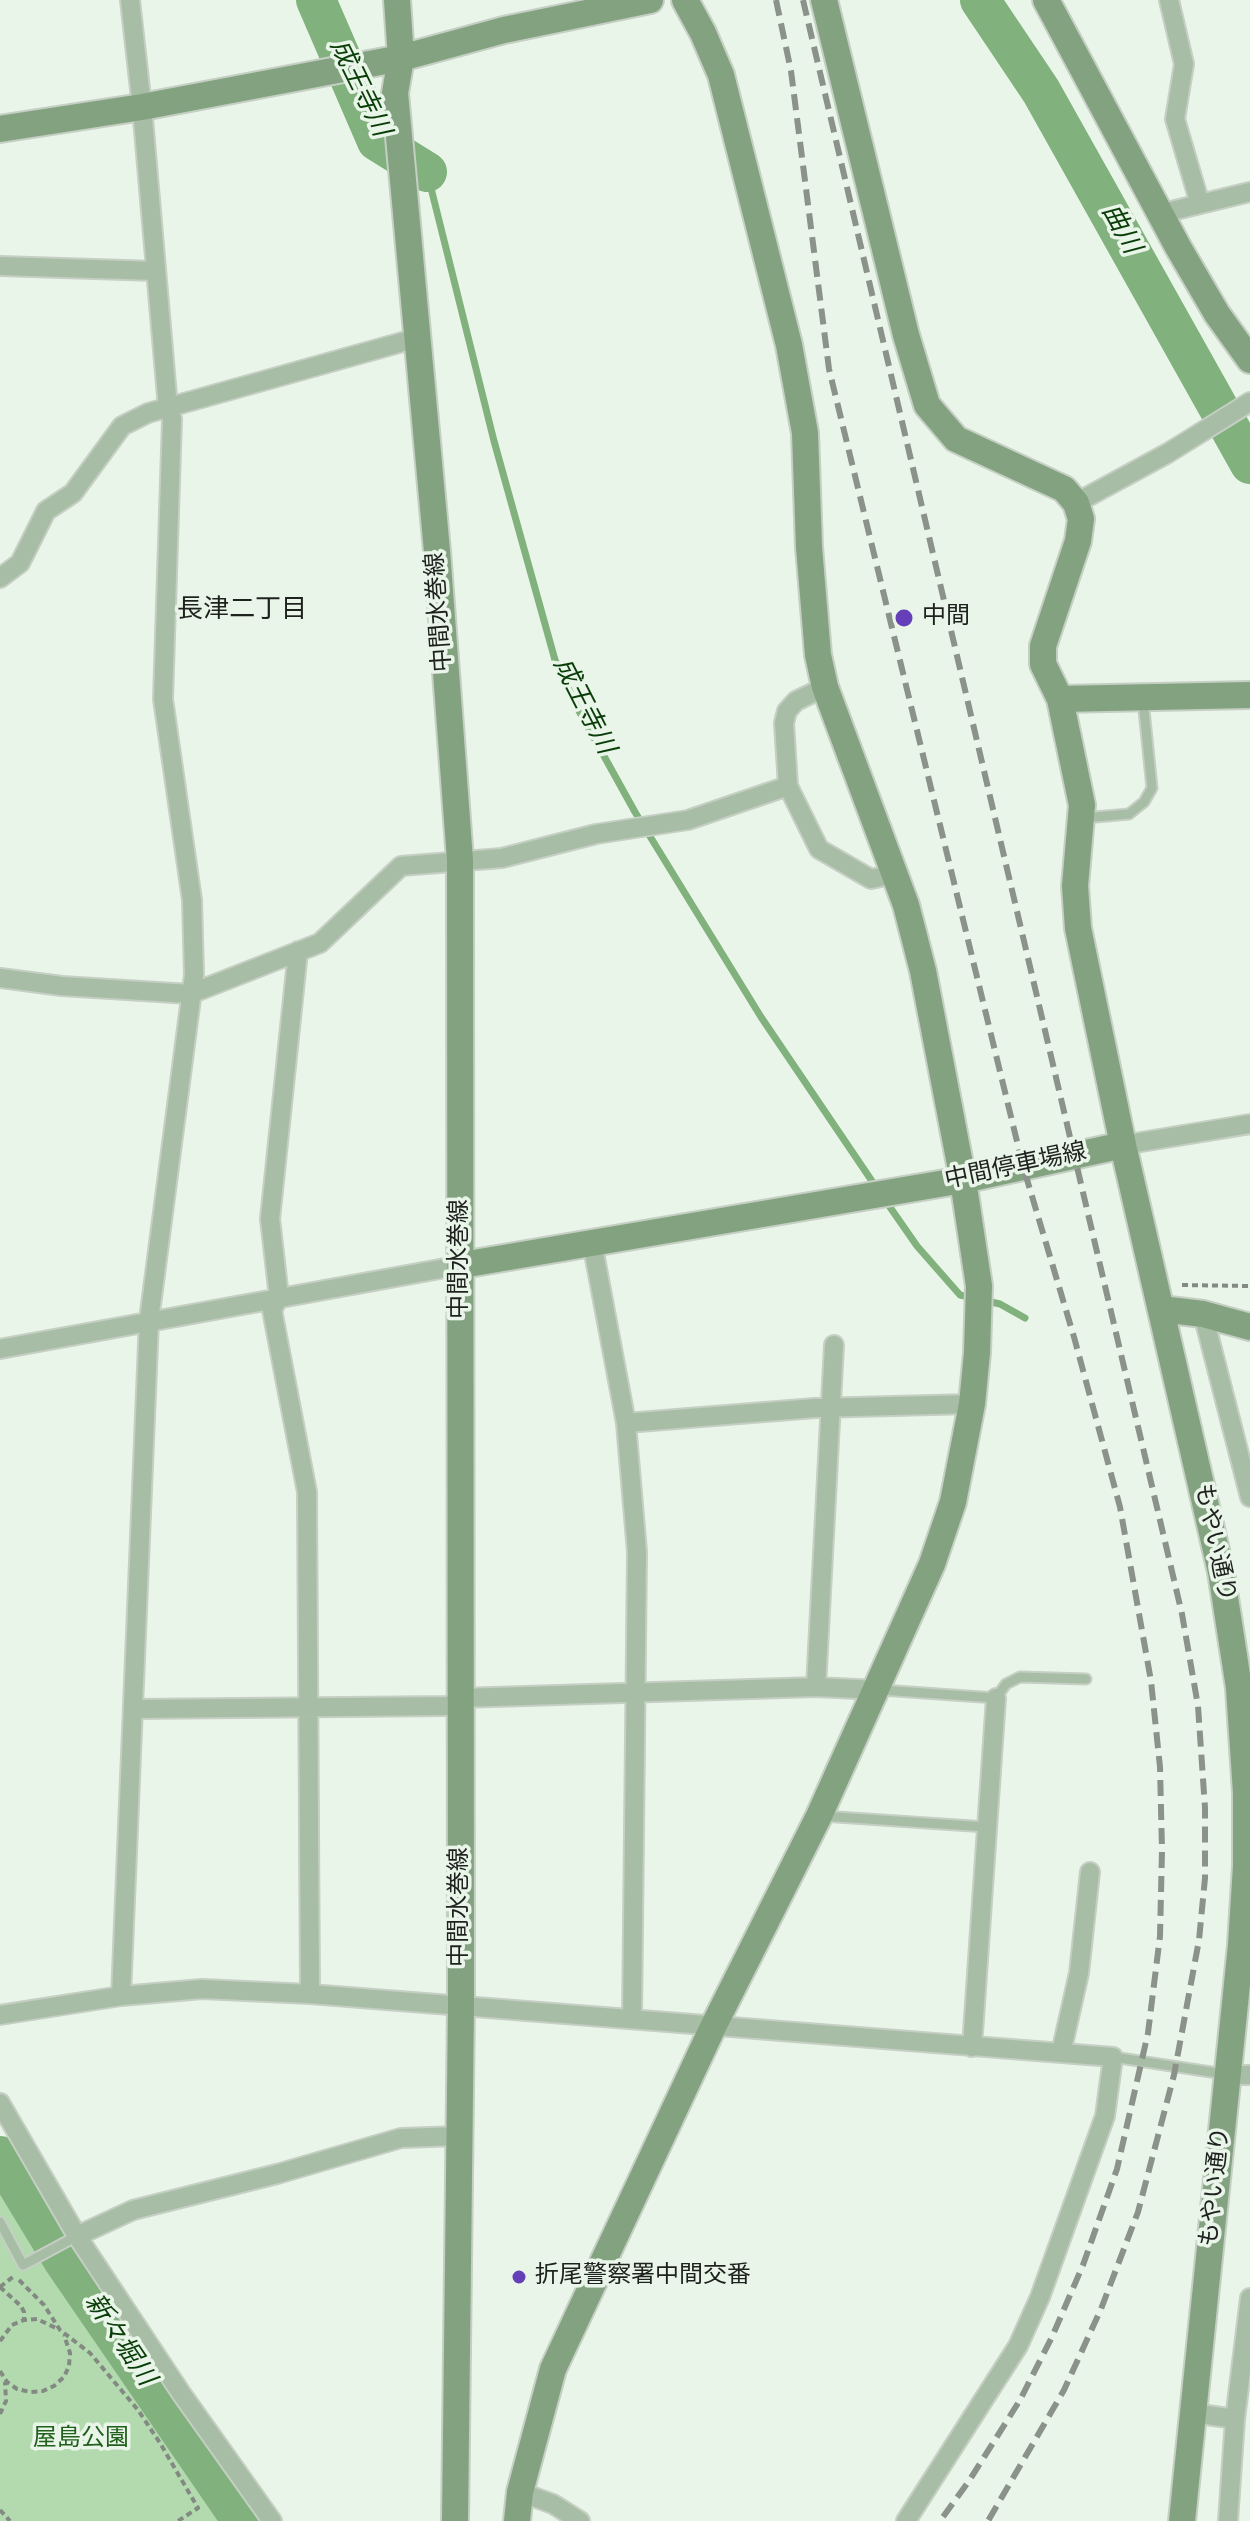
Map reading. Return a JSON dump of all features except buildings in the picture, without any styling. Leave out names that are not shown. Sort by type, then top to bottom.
[{"type":"street","points":[[121,1996],[149,1320],[194,975],[192,900],[163,699],[172,419],[168,408],[130,0]]},
{"type":"street","name":"中間水巻線","points":[[397,0],[401,58],[395,93],[437,551],[460,860],[461,2005],[455,2521]]},
{"type":"street","points":[[0,129],[142,107],[401,58],[504,30],[650,0]]},
{"type":"street","points":[[517,2521],[520,2492],[553,2369],[713,2027],[819,1816],[932,1564],[953,1502],[972,1404],[977,1353],[979,1286],[963,1180],[923,971],[906,905],[825,687],[815,625],[805,433],[789,345],[721,75],[685,0]]},
{"type":"street","points":[[824,0],[906,335],[927,405],[956,439],[1064,489],[1076,503],[1081,519],[1078,541],[1043,646],[1043,664],[1060,699],[1082,805],[1075,886],[1078,928],[1123,1145],[1250,1124]]},
{"type":"street","points":[[1046,0],[1159,214],[1217,314],[1250,360]]},
{"type":"street","points":[[1169,0],[1184,64],[1175,119],[1200,204]]},
{"type":"street","points":[[1159,214],[1250,192]]},
{"type":"street","points":[[0,266],[156,271]]},
{"type":"street","points":[[0,578],[20,563],[46,511],[73,493],[122,426],[148,413],[417,338]]},
{"type":"street","points":[[1076,503],[1168,453],[1246,404]]},
{"type":"street","points":[[825,687],[796,701],[787,711],[784,723],[788,786],[819,849],[871,879],[895,874]]},
{"type":"street","points":[[1060,699],[1250,695]]},
{"type":"street","points":[[0,978],[62,986],[190,994],[320,943],[401,866],[502,858],[596,834],[688,820],[788,786]]},
{"type":"street","points":[[298,951],[270,1219],[279,1297],[272,1310],[307,1492],[310,1994]]},
{"type":"street","name":"中間停車場線","points":[[462,1265],[963,1180],[1123,1145]]},
{"type":"street","name":"もやい通り","points":[[1123,1145],[1221,1572],[1239,1688],[1246,1793],[1239,2075],[1193,2413],[1182,2521]]},
{"type":"street","points":[[592,1242],[626,1423],[637,1552],[632,2019]]},
{"type":"street","points":[[0,1349],[462,1265]]},
{"type":"street","points":[[1158,1297],[1250,1327]]},
{"type":"street","points":[[1203,1314],[1250,1497]]},
{"type":"street","points":[[816,1687],[834,1345]]},
{"type":"street","points":[[626,1423],[833,1409],[972,1404]]},
{"type":"street","points":[[134,1709],[449,1706],[461,1698],[816,1687],[877,1690]]},
{"type":"street","points":[[972,2047],[996,1698]]},
{"type":"street","points":[[1061,2053],[1079,1973],[1090,1872]]},
{"type":"street","points":[[0,2015],[121,1996],[202,1989],[461,2005],[1113,2057],[1105,2116],[1040,2297],[1018,2346],[906,2521]]},
{"type":"street","points":[[0,2103],[77,2236],[181,2393],[272,2521]]},
{"type":"street","points":[[77,2236],[133,2210],[277,2174],[401,2138],[460,2136]]},
{"type":"street","points":[[1228,2521],[1235,2419],[1250,2298]]},
{"type":"street","points":[[1193,2413],[1235,2419]]},
{"type":"street","points":[[520,2492],[553,2504],[580,2521]]},
{"type":"lane","points":[[1081,818],[1129,814],[1144,802],[1152,788],[1142,696]]},
{"type":"lane","points":[[877,1690],[996,1698],[1006,1684],[1020,1677],[1086,1679]]},
{"type":"lane","points":[[819,1816],[987,1827]]},
{"type":"lane","points":[[1113,2057],[1239,2075]]},
{"type":"lane","points":[[0,2222],[23,2265],[77,2236]]},
{"type":"path","points":[[1158,1297],[1250,1286]]},
{"type":"path","points":[[0,2371],[7,2382],[17,2389],[30,2392],[54,2386],[64,2377],[69,2366],[67,2341],[44,2305],[14,2275]]},
{"type":"path","points":[[0,2287],[21,2306],[24,2320]]},
{"type":"path","points":[[0,2341],[12,2325],[37,2319],[60,2330],[90,2353],[138,2410],[198,2508],[178,2521]]},
{"type":"path","points":[[0,2371],[7,2390],[0,2414]]},
{"type":"path","points":[[0,2510],[10,2521]]},
{"type":"green space","name":"屋島公園","points":[[0,2190],[180,2437],[231,2521],[0,2521]]},
{"type":"waterway","name":"成王寺川","points":[[316,0],[377,141],[427,172]]},
{"type":"waterway","name":"曲川","points":[[980,0],[1041,91],[1250,464]]},
{"type":"waterway","name":"成王寺川","points":[[427,172],[494,441],[555,660],[579,711],[635,812],[761,1017],[878,1190]]},
{"type":"waterway","name":"成王寺川","points":[[885,1200],[917,1246],[960,1295],[1000,1304],[1025,1318]]},
{"type":"waterway","name":"新々堀川","points":[[0,2156],[63,2260],[242,2521]]},
{"type":"railway","points":[[776,0],[791,71],[829,369],[1023,1166],[1120,1507],[1151,1681],[1160,1767],[1160,1936],[1148,2033],[1117,2169],[1083,2265],[1052,2337],[1020,2400],[940,2521]]},
{"type":"railway","points":[[803,0],[1182,1614],[1198,1706],[1205,1808],[1205,1878],[1199,1940],[1174,2075],[1138,2212],[1101,2309],[1064,2390],[988,2521]]},
{"type":"place","name":"中間","points":[[904,618]]},
{"type":"place","name":"折尾警察署中間交番","points":[[519,2277]]},
{"type":"district","name":"長津二丁目","points":[[242,612]]}]
